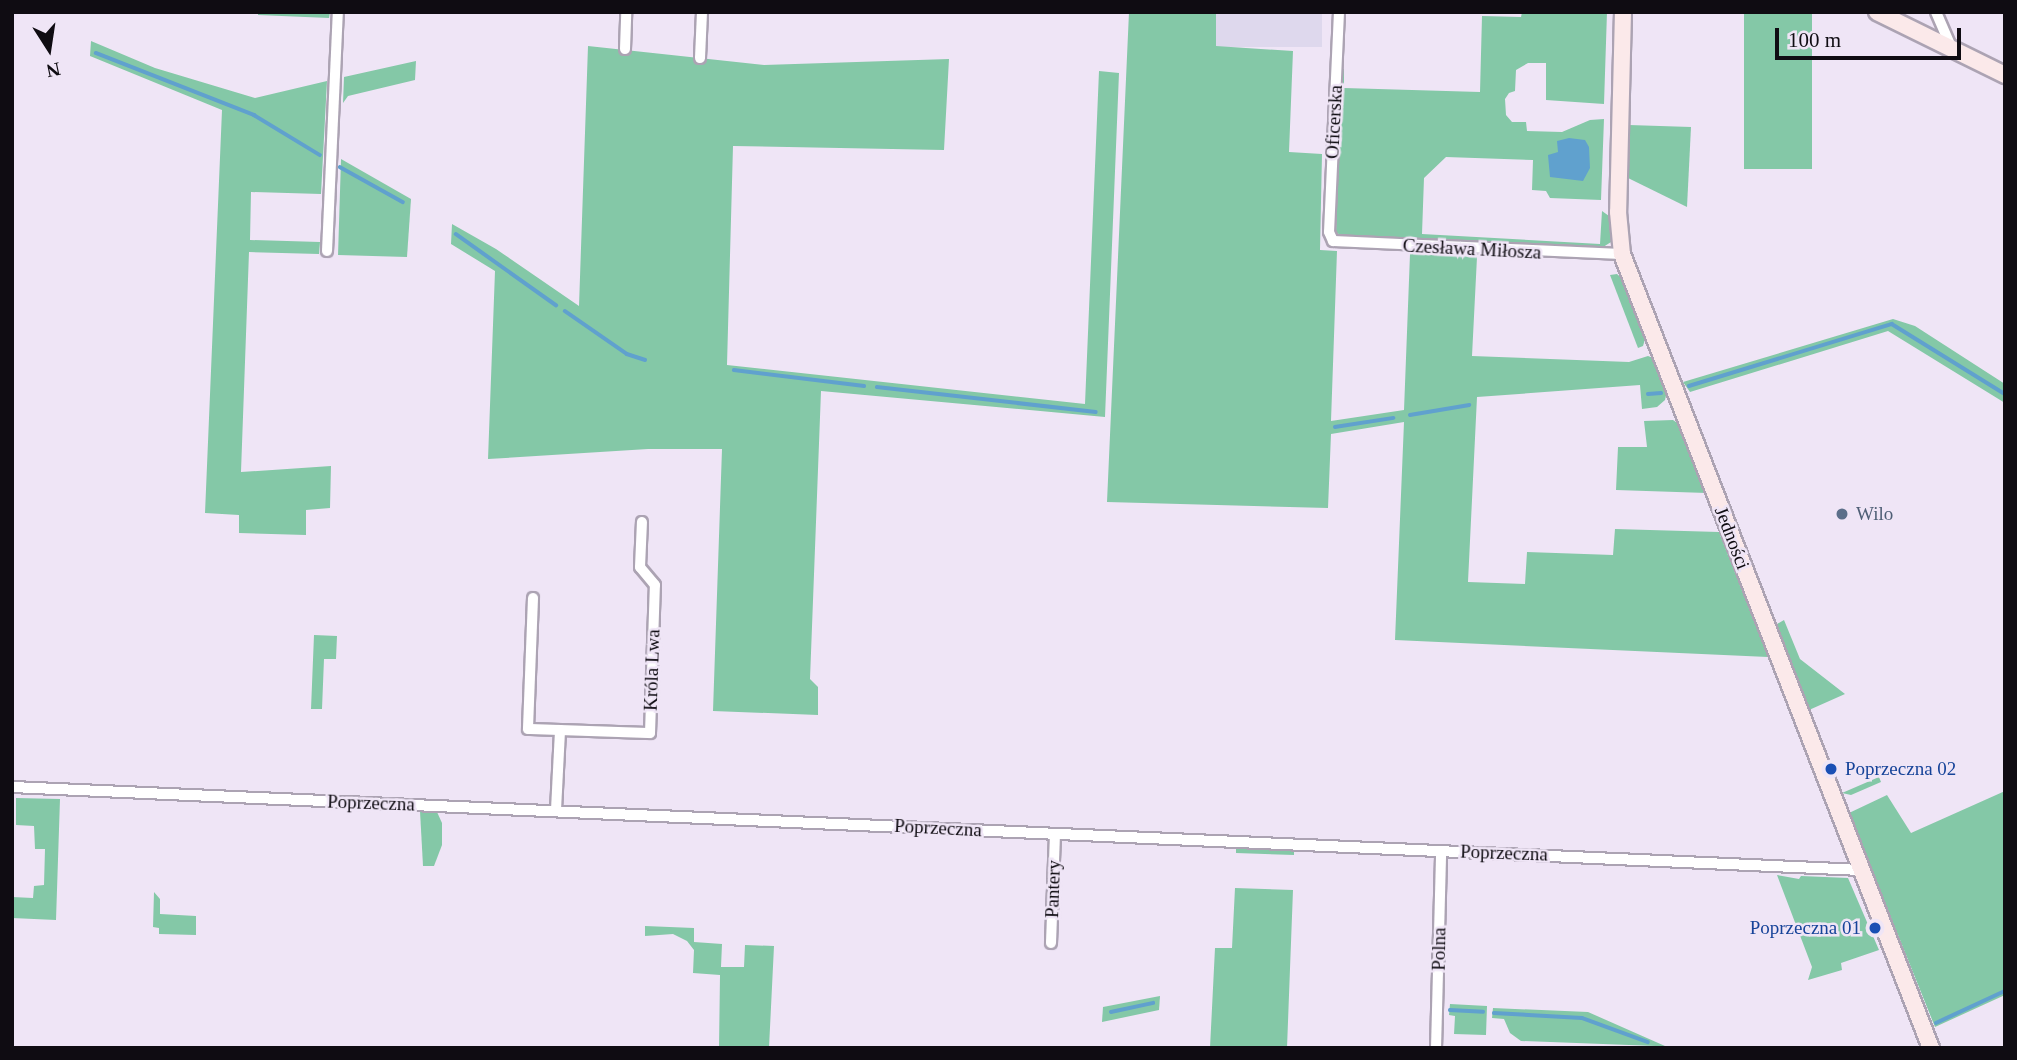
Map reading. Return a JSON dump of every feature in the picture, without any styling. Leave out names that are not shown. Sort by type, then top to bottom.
[{"type":"street","points":[[327,251],[338,12]]},
{"type":"street","points":[[625,49],[626,12]]},
{"type":"street","points":[[700,58],[702,12]]},
{"type":"street","name":"Oficerska","points":[[1329,232],[1339,12]]},
{"type":"street","name":"Jedności","points":[[1623,12],[1618,206],[1622,254],[1931,1048]]},
{"type":"street","points":[[1877,12],[2005,75]]},
{"type":"street","points":[[1936,12],[1952,49]]},
{"type":"street","name":"Czesława Miłosza","points":[[1329,232],[1337,243],[1622,254]]},
{"type":"street","name":"Króla Lwa","points":[[533,598],[528,729],[650,733],[655,585],[640,567],[642,522]]},
{"type":"street","points":[[556,810],[560,730]]},
{"type":"street","name":"Poprzeczna","points":[[12,787],[1863,870]]},
{"type":"street","name":"Pantery","points":[[1051,943],[1055,834]]},
{"type":"street","name":"Polna","points":[[1436,1048],[1441,851]]},
{"type":"shaded area","points":[[1216,12],[1322,12],[1322,47],[1216,47]]},
{"type":"green space","points":[[258,12],[330,12],[329,18],[258,15]]},
{"type":"green space","points":[[1129,12],[1216,12],[1216,46],[1293,51],[1289,152],[1322,154],[1320,250],[1337,251],[1331,421],[1404,410],[1410,254],[1477,257],[1472,356],[1629,362],[1648,356],[1656,359],[1667,391],[1665,400],[1657,407],[1642,409],[1640,385],[1477,397],[1468,582],[1525,584],[1527,552],[1613,555],[1615,529],[1719,532],[1768,657],[1395,640],[1404,422],[1331,434],[1328,508],[1107,502]]},
{"type":"green space","points":[[1522,12],[1607,12],[1604,104],[1546,100],[1546,63],[1528,63],[1516,70],[1515,91],[1509,93],[1505,99],[1506,115],[1512,122],[1526,122],[1527,131],[1562,132],[1590,120],[1604,119],[1601,200],[1550,198],[1546,191],[1532,190],[1533,160],[1446,157],[1424,178],[1422,234],[1600,244],[1602,211],[1609,216],[1611,242],[1597,251],[1350,238],[1336,233],[1340,69],[1344,69],[1344,88],[1480,92],[1482,16],[1521,17]]},
{"type":"green space","points":[[1744,12],[1812,12],[1812,169],[1744,169]]},
{"type":"green space","points":[[91,41],[155,68],[255,98],[327,81],[321,194],[251,192],[250,240],[320,242],[319,254],[249,252],[241,472],[331,466],[330,508],[306,510],[306,535],[239,533],[239,515],[205,513],[222,110],[90,56]]},
{"type":"green space","points":[[588,46],[764,65],[949,59],[944,150],[733,146],[727,365],[1085,404],[1099,71],[1119,73],[1105,417],[821,391],[810,679],[818,687],[818,715],[713,711],[722,449],[648,449],[488,459],[495,271],[451,244],[452,224],[496,249],[579,306]]},
{"type":"green space","points":[[416,61],[415,80],[348,96],[343,103],[344,77]]},
{"type":"green space","points":[[1629,125],[1691,127],[1687,207],[1628,178]]},
{"type":"green space","points":[[341,159],[411,199],[407,257],[338,255]]},
{"type":"green space","points":[[1617,274],[1625,281],[1646,336],[1643,346],[1638,348],[1610,275]]},
{"type":"green space","points":[[1893,319],[1915,326],[2005,384],[2005,403],[1888,331],[1690,392],[1683,382]]},
{"type":"green space","points":[[1673,420],[1686,435],[1707,493],[1616,490],[1618,447],[1647,447],[1644,421]]},
{"type":"green space","points":[[1784,620],[1800,659],[1845,694],[1809,710],[1777,624]]},
{"type":"green space","points":[[314,635],[337,636],[336,659],[324,659],[322,709],[311,709]]},
{"type":"green space","points":[[1879,777],[1881,782],[1851,795],[1842,793]]},
{"type":"green space","points":[[2005,791],[2005,995],[1935,1027],[1849,813],[1887,795],[1911,833]]},
{"type":"green space","points":[[16,798],[60,799],[56,920],[12,918],[12,897],[33,898],[34,886],[44,885],[45,849],[35,849],[34,826],[16,825]]},
{"type":"green space","points":[[420,811],[437,812],[442,823],[442,845],[434,866],[423,866]]},
{"type":"green space","points":[[1236,848],[1294,851],[1294,855],[1236,853]]},
{"type":"green space","points":[[1777,875],[1799,879],[1801,876],[1848,878],[1879,950],[1841,963],[1842,970],[1808,980],[1812,967]]},
{"type":"green space","points":[[1235,888],[1293,890],[1287,1048],[1210,1048],[1215,948],[1232,948]]},
{"type":"green space","points":[[154,892],[160,899],[160,914],[196,916],[196,935],[159,934],[159,928],[153,927]]},
{"type":"green space","points":[[645,926],[694,928],[694,942],[722,944],[721,967],[744,967],[745,945],[774,946],[769,1048],[719,1048],[720,975],[693,973],[694,950],[687,941],[673,934],[645,936]]},
{"type":"green space","points":[[1160,996],[1159,1010],[1102,1022],[1103,1007]]},
{"type":"green space","points":[[1450,1004],[1487,1006],[1486,1035],[1454,1034],[1455,1016],[1449,1015]]},
{"type":"green space","points":[[1493,1008],[1588,1012],[1665,1046],[1708,1048],[1521,1041],[1510,1033],[1504,1019],[1492,1018]]},
{"type":"water","points":[[1569,138],[1585,140],[1589,147],[1590,168],[1583,181],[1550,177],[1548,155],[1558,152],[1557,141]]},
{"type":"waterway","points":[[96,53],[254,115],[320,155]]},
{"type":"waterway","points":[[340,167],[403,202]]},
{"type":"waterway","points":[[456,234],[556,305]]},
{"type":"waterway","points":[[565,311],[627,354],[645,360]]},
{"type":"waterway","points":[[1689,386],[1892,324],[2005,394]]},
{"type":"waterway","points":[[734,370],[864,386]]},
{"type":"waterway","points":[[877,387],[1096,412]]},
{"type":"waterway","points":[[1648,394],[1661,393]]},
{"type":"waterway","points":[[1410,415],[1469,405]]},
{"type":"waterway","points":[[1335,427],[1393,418]]},
{"type":"waterway","points":[[1936,1023],[2005,991]]},
{"type":"waterway","points":[[1111,1012],[1153,1003]]},
{"type":"waterway","points":[[1450,1010],[1483,1012]]},
{"type":"waterway","points":[[1494,1013],[1582,1018],[1648,1042]]},
{"type":"place","name":"Wilo","points":[[1842,514]]},
{"type":"place","name":"Poprzeczna 02","points":[[1831,769]]},
{"type":"place","name":"Poprzeczna 01","points":[[1875,928]]}]
